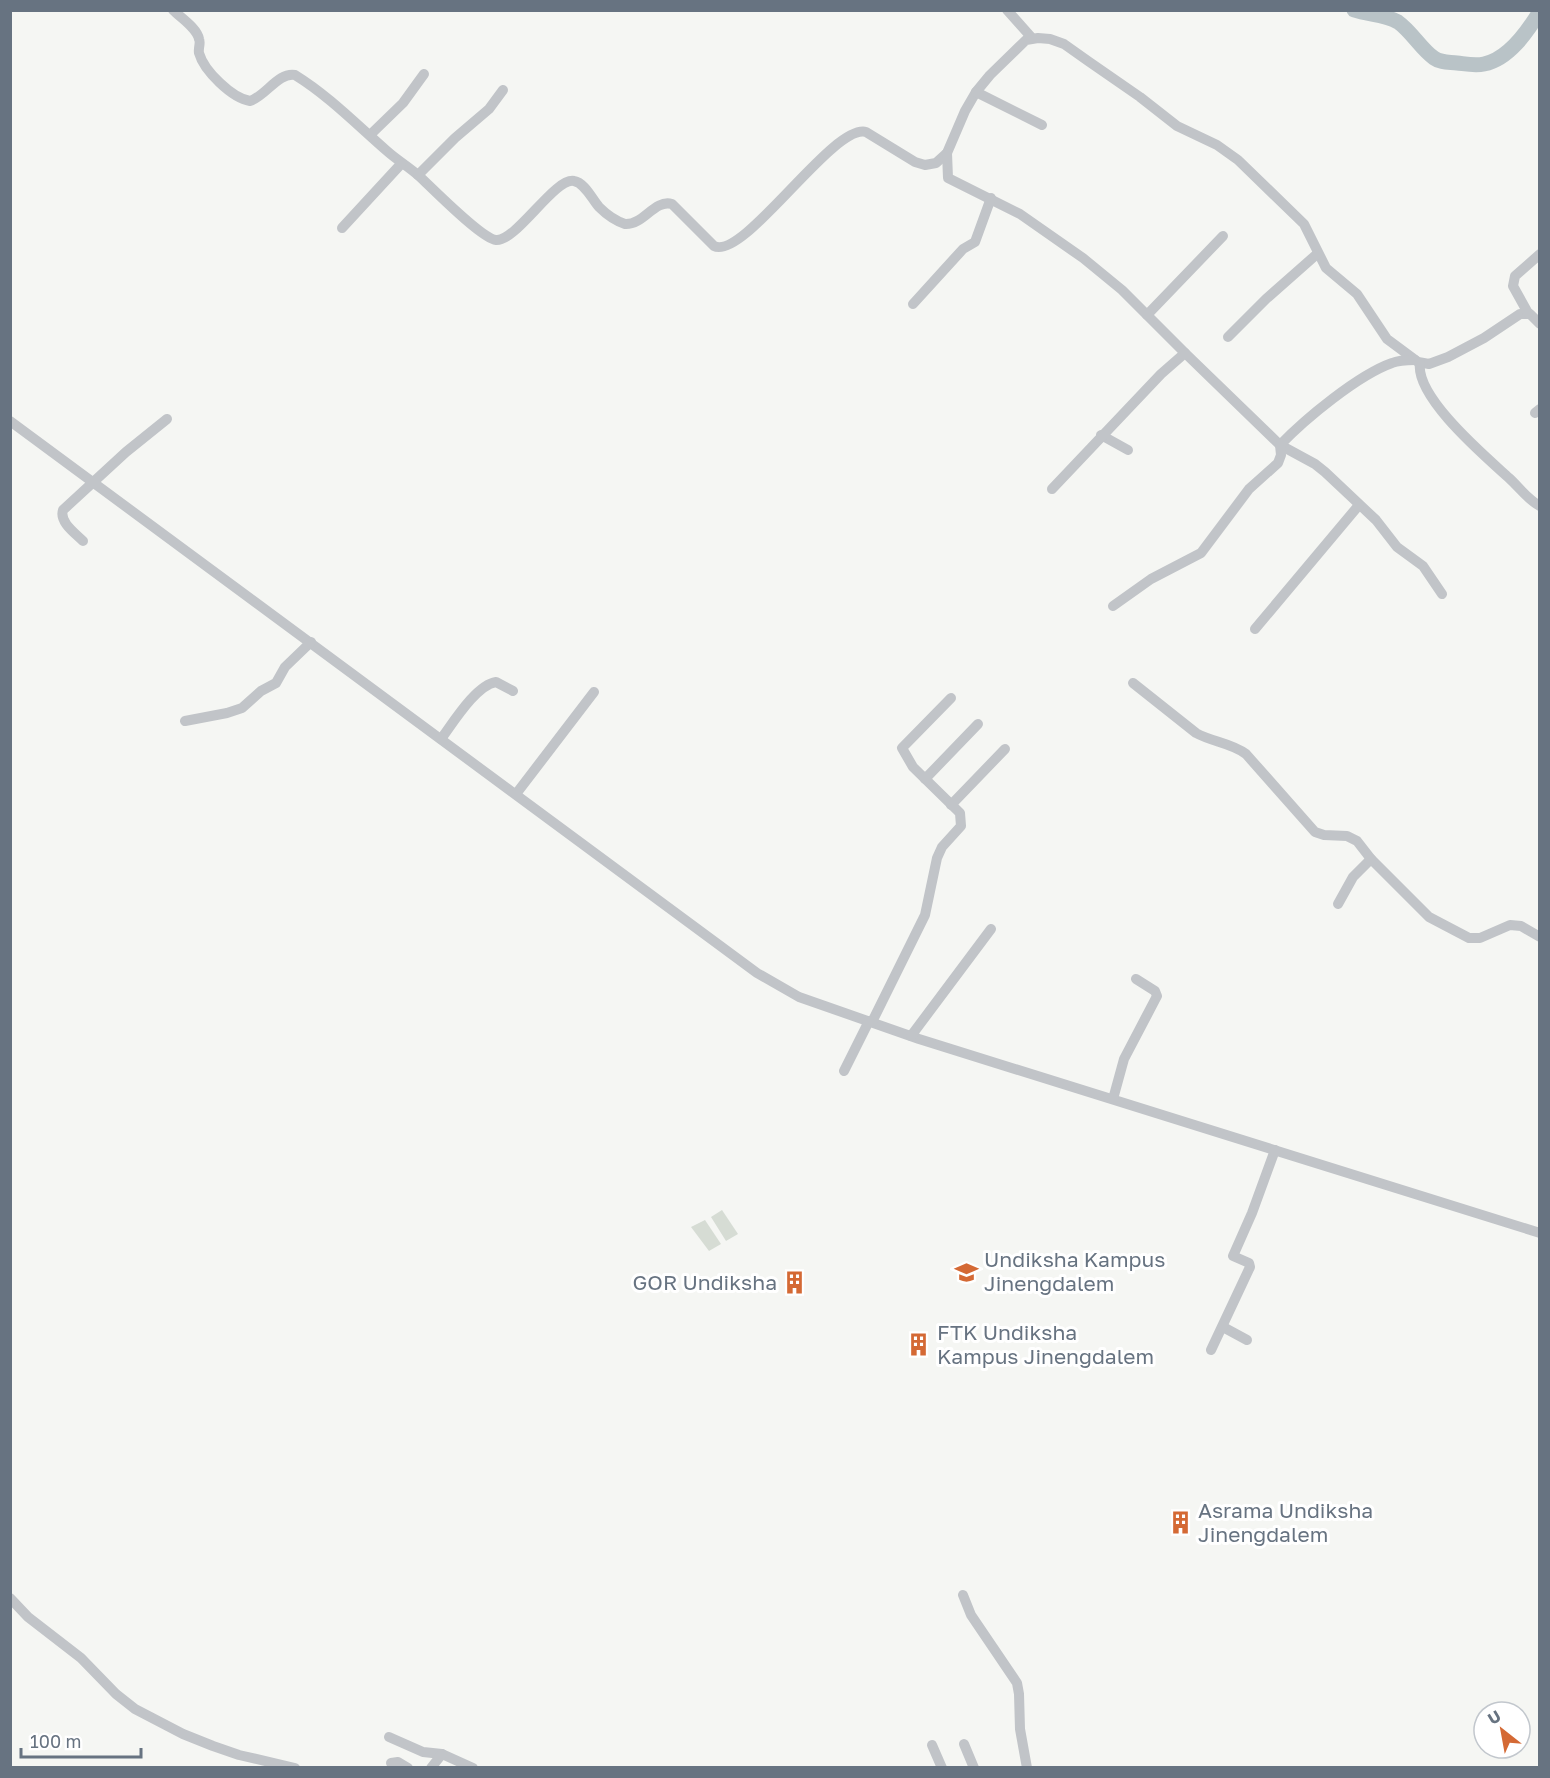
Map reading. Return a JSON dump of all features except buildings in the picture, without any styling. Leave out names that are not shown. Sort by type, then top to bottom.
[{"type":"street","points":[[173,10],[197,35],[200,41],[199,51],[209,71],[242,99],[254,100],[281,78],[296,75],[370,135],[455,210],[495,240],[501,239],[514,230],[554,191],[571,181],[580,184],[603,211],[625,224],[640,221],[662,204],[672,204],[714,246],[721,248],[750,231],[812,168],[857,131],[866,132],[920,164],[932,164],[941,159],[976,92],[1017,47],[1032,38],[1050,39],[1064,44],[1177,126],[1206,139],[1230,154],[1299,219],[1317,255],[1330,272],[1355,291],[1388,339],[1418,361],[1425,386],[1440,408],[1473,445],[1539,506]]},
{"type":"street","points":[[1007,10],[1032,38]]},
{"type":"street","points":[[370,135],[403,103],[424,74]]},
{"type":"street","points":[[418,176],[455,138],[489,109],[503,90]]},
{"type":"street","points":[[976,92],[1042,125]]},
{"type":"street","points":[[946,153],[948,178],[1020,214],[1083,258],[1122,290],[1280,445],[1315,464],[1376,520],[1398,547],[1423,566],[1442,594]]},
{"type":"street","points":[[342,228],[401,164]]},
{"type":"street","points":[[913,304],[963,249],[975,242],[991,198]]},
{"type":"street","points":[[1147,315],[1223,236]]},
{"type":"street","points":[[1539,254],[1513,281],[1513,286],[1528,313],[1539,324]]},
{"type":"street","points":[[1228,337],[1266,298],[1317,255]]},
{"type":"street","points":[[1280,445],[1307,419],[1356,383],[1390,363],[1418,361],[1432,363],[1484,338],[1520,314],[1528,313]]},
{"type":"street","points":[[1052,489],[1101,435],[1185,353]]},
{"type":"street","points":[[83,542],[63,519],[61,513],[93,481],[167,419]]},
{"type":"street","points":[[10,421],[779,987],[817,1004],[911,1036],[1539,1233]]},
{"type":"street","points":[[1101,435],[1128,450]]},
{"type":"street","points":[[1113,606],[1151,579],[1201,553],[1249,489],[1278,463],[1281,455],[1280,445]]},
{"type":"street","points":[[1255,629],[1359,505]]},
{"type":"street","points":[[184,721],[242,708],[261,691],[275,684],[287,665],[311,642]]},
{"type":"street","points":[[441,739],[484,687],[496,682],[513,691]]},
{"type":"street","points":[[1133,683],[1196,733],[1236,747],[1246,754],[1310,828],[1319,834],[1347,836],[1354,839],[1429,917],[1469,938],[1480,938],[1510,925],[1521,926],[1539,937]]},
{"type":"street","points":[[516,794],[594,692]]},
{"type":"street","points":[[844,1071],[925,915],[937,858],[942,847],[961,826],[960,813],[913,767],[902,748],[951,698]]},
{"type":"street","points":[[925,779],[978,724]]},
{"type":"street","points":[[951,804],[1005,748]]},
{"type":"street","points":[[1338,904],[1353,877],[1371,859]]},
{"type":"street","points":[[911,1036],[991,928]]},
{"type":"street","points":[[1113,1099],[1124,1059],[1156,996],[1155,991],[1136,979]]},
{"type":"street","points":[[1212,1350],[1250,1266],[1233,1256],[1252,1213],[1275,1150]]},
{"type":"street","points":[[1222,1327],[1247,1340]]},
{"type":"street","points":[[963,1595],[971,1615],[1017,1683],[1020,1729],[1027,1767]]},
{"type":"street","points":[[10,1598],[28,1617],[81,1658],[116,1694],[135,1709],[213,1746],[239,1755],[296,1767]]},
{"type":"street","points":[[389,1737],[423,1752],[442,1754],[473,1767]]},
{"type":"street","points":[[964,1744],[974,1767]]},
{"type":"street","points":[[932,1745],[942,1767]]},
{"type":"street","points":[[431,1767],[442,1754]]},
{"type":"street","points":[[391,1763],[398,1762],[408,1767]]},
{"type":"shaded area","points":[[722,1210],[738,1234],[726,1241],[711,1217]]},
{"type":"shaded area","points":[[705,1220],[721,1244],[709,1251],[691,1227]]},
{"type":"waterway","points":[[1354,10],[1388,17],[1398,22],[1437,60],[1474,65],[1493,61],[1510,50],[1524,35],[1540,11]]},
{"type":"place","name":"Undiksha Kampus Jinengdalem","points":[[966,1272]]},
{"type":"place","name":"GOR Undiksha","points":[[795,1283]]},
{"type":"place","name":"FTK Undiksha Kampus Jinengdalem","points":[[919,1345]]},
{"type":"place","name":"Asrama Undiksha Jinengdalem","points":[[1180,1523]]}]
